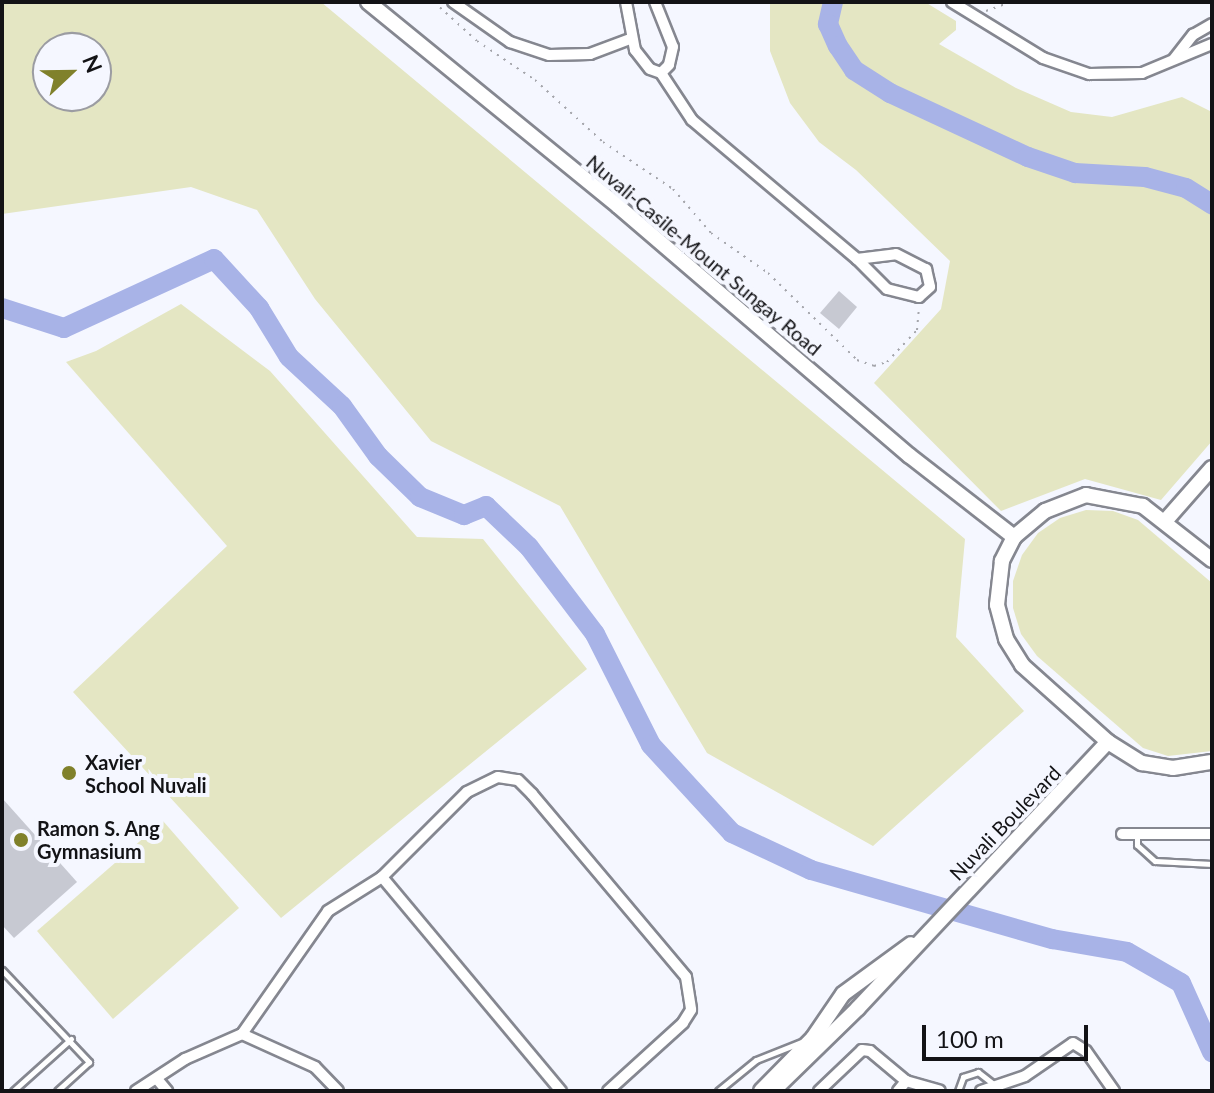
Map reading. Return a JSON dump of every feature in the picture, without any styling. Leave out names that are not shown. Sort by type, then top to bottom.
[{"type":"main road","name":"Nuvali-Casile-Mount Sungay Road","points":[[368,2],[618,206],[910,456],[1014,537]]},
{"type":"main road","points":[[1167,519],[1212,468]]},
{"type":"main road","points":[[1212,560],[1167,519],[1124,498],[1086,495],[1045,511],[1014,537],[998,580],[997,605],[1006,639],[1022,665],[1108,742],[1142,763],[1173,768],[1212,762]]},
{"type":"main road","name":"Nuvali Boulevard","points":[[773,1091],[936,926],[1108,742]]},
{"type":"main road","name":"Nuvali Boulevard","points":[[761,1091],[813,1038],[843,994],[936,926]]},
{"type":"street","points":[[453,2],[510,42],[549,55],[590,54],[630,39]]},
{"type":"street","points":[[626,2],[630,39],[646,65],[661,73],[711,141],[896,293],[919,297],[930,287],[926,269],[906,256],[857,259]]},
{"type":"street","points":[[655,2],[673,47],[669,65],[661,73]]},
{"type":"street","points":[[952,2],[1043,58],[1089,74],[1142,73],[1212,44]]},
{"type":"street","points":[[1174,59],[1193,35],[1212,24]]},
{"type":"street","points":[[136,1091],[185,1059],[242,1034],[328,911],[382,877],[482,781],[498,777],[518,780],[671,955],[692,997],[683,1023],[608,1091]]},
{"type":"street","points":[[1122,834],[1212,834]]},
{"type":"street","points":[[382,877],[561,1091]]},
{"type":"street","points":[[242,1034],[315,1067],[338,1091]]},
{"type":"street","points":[[981,1091],[1025,1076],[1073,1043],[1086,1051],[1114,1091]]},
{"type":"street","points":[[819,1091],[862,1050],[870,1051],[906,1081],[940,1091]]},
{"type":"street","points":[[157,1079],[167,1091]]},
{"type":"street","points":[[898,1091],[906,1081]]},
{"type":"lane","points":[[1137,834],[1137,845],[1155,861],[1212,864]]},
{"type":"lane","points":[[2,970],[71,1039],[89,1062],[57,1091]]},
{"type":"lane","points":[[718,1091],[756,1060],[813,1038]]},
{"type":"lane","points":[[13,1091],[71,1039]]},
{"type":"lane","points":[[958,1091],[963,1077],[978,1072],[997,1088]]},
{"type":"path","points":[[434,2],[477,41],[535,80],[603,142],[673,189],[711,233],[768,273],[857,360],[874,366],[887,362],[917,330],[919,309]]},
{"type":"path","points":[[973,15],[1011,2]]},
{"type":"green space","points":[[2,2],[321,2],[965,539],[956,637],[1024,711],[873,846],[707,753],[560,506],[431,441],[315,299],[257,210],[191,187],[2,214]]},
{"type":"green space","points":[[770,2],[925,2],[956,21],[956,30],[939,44],[1016,88],[1071,112],[1112,117],[1182,97],[1212,112],[1212,441],[1161,500],[1085,479],[1001,511],[874,383],[941,309],[950,261],[856,170],[819,142],[790,103],[770,51]]},
{"type":"green space","points":[[181,304],[270,371],[417,537],[483,539],[587,669],[281,918],[73,692],[227,546],[66,362],[96,351]]},
{"type":"green space","points":[[1086,510],[1113,511],[1138,520],[1212,583],[1212,751],[1168,756],[1143,748],[1037,656],[1021,634],[1013,608],[1013,581],[1022,555],[1038,533],[1060,518]]},
{"type":"green space","points":[[163,821],[239,908],[113,1019],[37,931]]},
{"type":"building","points":[[839,291],[857,307],[839,329],[820,313]]},
{"type":"building","name":"Ramon S. Ang Gymnasium","points":[[2,798],[77,882],[14,938],[2,925]]},
{"type":"waterway","points":[[833,2],[828,24],[838,46],[854,70],[890,93],[1028,157],[1075,173],[1145,177],[1186,188],[1212,204]]},
{"type":"waterway","points":[[2,308],[64,328],[214,259],[259,308],[289,357],[342,406],[378,456],[420,497],[464,515],[486,506],[529,547],[595,634],[651,745],[732,833],[811,870],[1052,939],[1127,952],[1181,983],[1212,1052]]},
{"type":"place","name":"Xavier School Nuvali","points":[[69,773]]},
{"type":"place","name":"Ramon S. Ang Gymnasium","points":[[21,840]]}]
